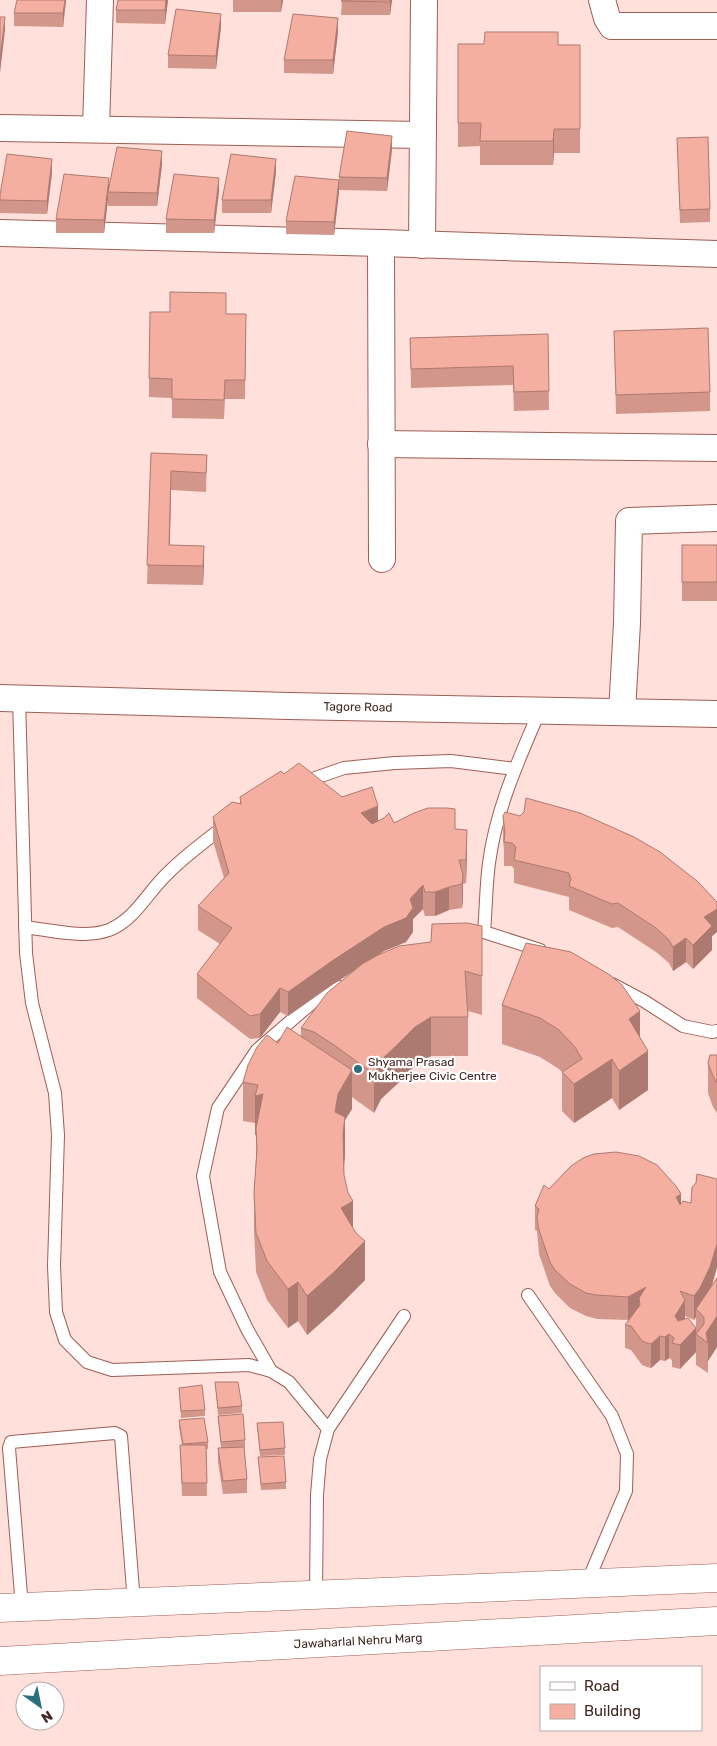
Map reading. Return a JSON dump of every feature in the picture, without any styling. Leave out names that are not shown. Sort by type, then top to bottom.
[{"type":"main road","points":[[11,1608],[717,1578]]},
{"type":"main road","name":"Jawaharlal Nehru Marg","points":[[0,1661],[717,1621]]},
{"type":"street","points":[[96,128],[100,0]]},
{"type":"street","points":[[422,245],[424,0]]},
{"type":"street","points":[[602,0],[607,18],[612,26],[717,26]]},
{"type":"street","points":[[0,128],[423,134]]},
{"type":"street","points":[[0,233],[381,242],[422,245],[717,254]]},
{"type":"street","points":[[381,242],[382,559]]},
{"type":"street","points":[[381,444],[717,448]]},
{"type":"street","points":[[622,712],[629,521],[717,518]]},
{"type":"street","name":"Tagore Road","points":[[9,698],[288,706],[717,714]]},
{"type":"lane","points":[[9,698],[26,953],[32,1003],[55,1093],[58,1135],[54,1266],[56,1312],[66,1340],[87,1362],[112,1370],[249,1366],[271,1371],[289,1382],[328,1429]]},
{"type":"lane","points":[[484,932],[489,862],[498,821],[515,769],[540,710]]},
{"type":"lane","points":[[288,788],[314,777],[344,768],[395,763],[451,761],[515,769]]},
{"type":"lane","points":[[25,927],[80,935],[108,930],[133,914],[167,873],[197,846],[239,816]]},
{"type":"lane","points":[[458,938],[484,932],[554,954]]},
{"type":"lane","points":[[604,979],[644,1001],[683,1026],[712,1032],[717,1031]]},
{"type":"lane","points":[[271,1371],[247,1329],[220,1272],[203,1176],[218,1108],[257,1050],[314,1002],[347,982]]},
{"type":"lane","points":[[528,1296],[612,1416],[627,1454],[626,1491],[587,1583]]},
{"type":"lane","points":[[316,1595],[317,1495],[320,1459],[328,1429],[404,1316]]},
{"type":"lane","points":[[11,1608],[9,1448],[12,1442],[114,1433],[121,1436],[134,1603]]},
{"type":"building","points":[[17,0],[65,0],[63,13],[14,13]]},
{"type":"building","points":[[118,0],[166,0],[165,10],[116,10]]},
{"type":"building","points":[[390,0],[390,2],[341,1]]},
{"type":"building","points":[[176,9],[221,14],[216,56],[168,55]]},
{"type":"building","points":[[293,14],[338,18],[333,60],[284,60]]},
{"type":"building","points":[[0,17],[5,17],[0,59]]},
{"type":"building","points":[[485,32],[558,32],[558,45],[580,45],[580,129],[554,129],[553,141],[480,141],[481,123],[458,123],[458,44],[484,44]]},
{"type":"building","points":[[347,131],[392,136],[387,178],[339,177]]},
{"type":"building","points":[[708,137],[710,209],[680,210],[677,138]]},
{"type":"building","points":[[117,147],[162,151],[157,193],[108,192]]},
{"type":"building","points":[[7,154],[52,159],[47,201],[0,200]]},
{"type":"building","points":[[231,154],[276,159],[271,200],[222,200]]},
{"type":"building","points":[[64,174],[109,178],[104,220],[56,219]]},
{"type":"building","points":[[174,174],[219,178],[214,220],[166,219]]},
{"type":"building","points":[[295,176],[339,180],[334,222],[286,221]]},
{"type":"building","points":[[170,292],[226,293],[226,314],[246,314],[245,380],[225,380],[224,400],[172,399],[172,379],[149,378],[150,312],[170,312]]},
{"type":"building","points":[[708,328],[710,392],[616,395],[614,331]]},
{"type":"building","points":[[548,334],[549,391],[514,392],[513,366],[411,369],[410,338]]},
{"type":"building","points":[[151,453],[207,455],[206,473],[171,471],[169,545],[204,546],[203,566],[147,565]]},
{"type":"building","points":[[682,545],[717,545],[717,582],[682,582]]},
{"type":"building","points":[[299,763],[342,797],[372,787],[378,806],[361,813],[372,824],[389,813],[394,823],[428,808],[455,809],[455,829],[467,830],[466,860],[459,860],[463,875],[462,884],[435,892],[425,892],[423,885],[410,899],[413,908],[406,918],[384,927],[288,992],[280,988],[260,1014],[250,1016],[197,974],[232,928],[198,906],[229,873],[213,817],[232,802],[241,804],[240,797],[281,771],[284,774]]},
{"type":"building","points":[[526,798],[580,813],[634,837],[660,852],[697,881],[717,902],[717,909],[704,917],[712,926],[693,945],[686,938],[673,947],[669,940],[656,928],[618,903],[612,904],[569,886],[571,879],[569,873],[514,860],[516,847],[512,843],[504,842],[503,816],[505,812],[520,816],[524,812]]},
{"type":"building","points":[[467,923],[482,926],[482,976],[465,971],[468,1017],[431,1017],[415,1027],[381,1060],[374,1074],[314,1032],[301,1028],[327,993],[362,964],[399,946],[431,942],[432,924]]},
{"type":"building","points":[[526,943],[571,952],[610,975],[622,985],[640,1011],[629,1019],[648,1051],[619,1071],[612,1059],[574,1084],[562,1072],[582,1059],[575,1047],[559,1030],[540,1018],[502,1005]]},
{"type":"building","points":[[287,1027],[352,1070],[338,1094],[335,1112],[345,1117],[343,1133],[344,1175],[348,1193],[353,1201],[341,1208],[356,1233],[365,1241],[307,1296],[298,1282],[288,1289],[267,1261],[256,1233],[254,1192],[257,1150],[256,1128],[263,1094],[255,1096],[258,1085],[243,1082],[248,1065],[257,1047],[267,1035],[278,1043]]},
{"type":"building","points":[[710,1055],[717,1055],[717,1083],[708,1063]]},
{"type":"building","points":[[616,1152],[639,1156],[657,1165],[681,1194],[676,1197],[680,1205],[683,1201],[691,1203],[692,1187],[696,1183],[697,1174],[717,1179],[717,1244],[710,1267],[694,1296],[680,1291],[685,1300],[675,1316],[678,1321],[688,1318],[696,1328],[680,1345],[672,1343],[674,1338],[669,1334],[665,1337],[660,1336],[651,1344],[647,1343],[642,1341],[631,1326],[625,1325],[640,1305],[639,1298],[646,1287],[628,1297],[586,1293],[570,1284],[555,1270],[550,1262],[539,1230],[537,1218],[539,1209],[535,1206],[544,1185],[549,1189],[571,1166],[583,1158],[594,1154]]},
{"type":"building","points":[[717,1278],[717,1316],[706,1333],[708,1343],[696,1334],[704,1324],[704,1317],[696,1309]]},
{"type":"building","points":[[215,1382],[238,1382],[242,1406],[218,1408]]},
{"type":"building","points":[[202,1385],[205,1410],[181,1411],[179,1388]]},
{"type":"building","points":[[243,1414],[245,1440],[221,1442],[218,1416]]},
{"type":"building","points":[[204,1418],[208,1442],[183,1444],[179,1420]]},
{"type":"building","points":[[283,1422],[285,1448],[260,1450],[257,1423]]},
{"type":"building","points":[[180,1445],[206,1445],[207,1483],[182,1483]]},
{"type":"building","points":[[244,1447],[247,1479],[223,1481],[218,1448]]},
{"type":"building","points":[[284,1456],[286,1482],[261,1484],[258,1457]]},
{"type":"place","name":"Shyama Prasad Mukherjee Civic Centre","points":[[358,1069]]}]
